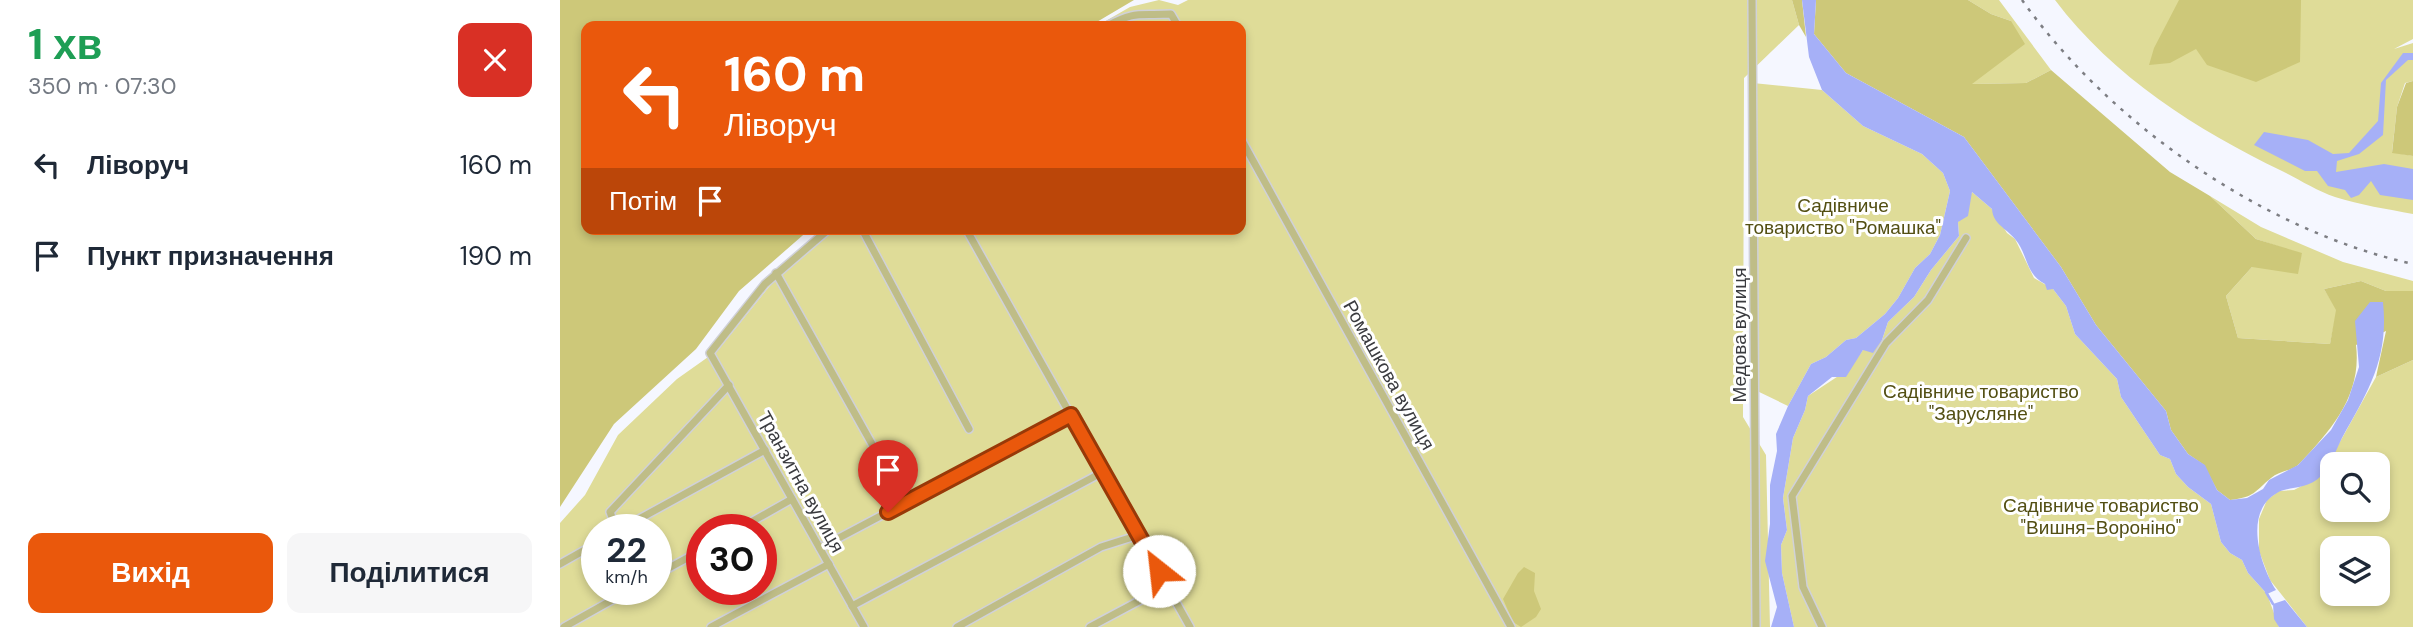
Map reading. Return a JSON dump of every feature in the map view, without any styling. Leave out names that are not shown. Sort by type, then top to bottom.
[{"type":"street","name":"Медова вулиця","points":[[1752,0],[1756,627]]},
{"type":"street","points":[[1116,21],[1129,14],[1171,14],[1175,21]]},
{"type":"street","name":"Ромашкова вулиця","points":[[1246,148],[1511,627]]},
{"type":"street","points":[[822,235],[776,273],[886,469]]},
{"type":"street","points":[[865,235],[970,429]]},
{"type":"street","points":[[969,235],[1190,627]]},
{"type":"street","points":[[1822,627],[1803,587],[1792,496],[1886,343],[1928,300],[1966,238]]},
{"type":"street","name":"Транзитна вулиця","points":[[776,273],[710,353],[864,627]]},
{"type":"street","points":[[611,514],[729,385]]},
{"type":"street","points":[[820,548],[1071,415]]},
{"type":"street","points":[[647,514],[765,450]]},
{"type":"street","points":[[852,606],[1103,471]]},
{"type":"street","points":[[765,514],[792,499]]},
{"type":"street","points":[[957,627],[1101,547],[1139,535]]},
{"type":"street","points":[[560,564],[581,552]]},
{"type":"street","points":[[711,627],[829,564]]},
{"type":"street","points":[[1090,627],[1167,586]]},
{"type":"street","points":[[564,627],[603,605]]},
{"type":"green space","points":[[1159,0],[1178,5],[1188,0],[1792,0],[1799,25],[1744,78],[1743,417],[1766,455],[1770,627],[560,627],[560,523],[585,495],[618,435],[677,379],[718,350],[781,272],[825,235],[1246,235],[1246,21],[1106,21],[1130,7]]},
{"type":"green space","points":[[1968,0],[1999,0],[2051,70],[2026,83],[1971,84],[2011,21],[1991,14]]},
{"type":"green space","points":[[2055,0],[2413,0],[2413,39],[2394,49],[2413,43],[2413,81],[2405,83],[2397,107],[2392,152],[2413,156],[2413,214],[2328,195],[2219,138],[2158,99],[2130,77],[2078,28]]},
{"type":"green space","name":"Садівниче товариство \"Ромашка\"","points":[[1753,83],[1822,90],[1863,126],[1922,154],[1943,173],[1950,191],[1940,235],[1930,254],[1915,268],[1898,298],[1885,314],[1856,338],[1846,340],[1826,357],[1811,364],[1788,406],[1755,390]]},
{"type":"green space","name":"Садівниче товариство \"Зарусляне\"","points":[[1972,192],[1992,209],[2007,233],[2015,239],[2034,278],[2053,289],[2066,306],[2075,334],[2117,379],[2121,397],[2160,455],[2170,459],[2176,474],[2211,504],[2221,542],[2230,553],[2242,560],[2248,573],[2267,594],[2279,627],[1794,627],[1782,573],[1781,545],[1787,530],[1783,498],[1793,438],[1808,396],[1849,369],[1863,350],[1882,340],[1888,322],[1914,297],[1931,270],[1959,236],[1958,222]]},
{"type":"green space","points":[[2210,196],[2261,227],[2343,262],[2413,281],[2413,291],[2386,291],[2361,281],[2324,289],[2337,310],[2330,344],[2238,338],[2226,296],[2252,267],[2302,254],[2256,239]]},
{"type":"green space","points":[[2413,360],[2413,627],[2307,627],[2270,580],[2259,551],[2259,519],[2267,500],[2279,491],[2294,490],[2320,477],[2320,522],[2390,522],[2390,452],[2334,452],[2376,377]]},
{"type":"shaded area","points":[[560,0],[1134,0],[1098,21],[581,21],[581,235],[803,235],[739,291],[696,349],[614,424],[560,507]]},
{"type":"shaded area","points":[[1792,0],[1802,0],[1806,37],[1799,25]]},
{"type":"shaded area","points":[[1816,0],[1968,0],[1991,14],[2011,21],[2025,44],[1972,84],[2026,83],[2051,70],[2170,172],[2210,196],[2256,239],[2302,253],[2298,274],[2252,267],[2226,296],[2238,338],[2330,344],[2336,310],[2324,289],[2361,281],[2386,291],[2413,291],[2413,360],[2376,377],[2386,331],[2356,345],[2357,363],[2349,395],[2323,437],[2297,466],[2274,476],[2249,495],[2230,500],[2217,490],[2204,465],[2188,454],[2171,430],[2166,411],[2096,325],[2061,267],[1964,137],[1846,73],[1814,34]]},
{"type":"shaded area","points":[[2179,0],[2301,0],[2300,62],[2256,82],[2207,65],[2196,49],[2170,63],[2149,65],[2154,48]]},
{"type":"shaded area","points":[[2413,81],[2413,156],[2392,153],[2397,107],[2406,83]]},
{"type":"shaded area","points":[[1524,567],[1535,573],[1534,591],[1541,609],[1536,617],[1521,627],[1513,622],[1503,599]]},
{"type":"water","points":[[1802,0],[1816,0],[1814,34],[1846,73],[1964,137],[2061,267],[2096,325],[2166,411],[2171,430],[2188,454],[2205,465],[2217,490],[2230,500],[2247,498],[2263,489],[2269,480],[2298,465],[2331,430],[2348,400],[2359,367],[2355,321],[2370,302],[2383,302],[2380,358],[2368,389],[2335,452],[2320,452],[2320,476],[2304,486],[2277,493],[2260,513],[2260,553],[2276,590],[2267,594],[2248,573],[2242,560],[2230,553],[2221,542],[2211,504],[2176,474],[2170,459],[2160,455],[2121,397],[2117,379],[2075,334],[2066,306],[2053,289],[2047,290],[2045,284],[2034,275],[2015,239],[1997,222],[1992,209],[1972,192],[1968,216],[1958,222],[1959,236],[1931,270],[1914,297],[1888,322],[1882,340],[1873,353],[1863,350],[1846,377],[1832,377],[1808,396],[1793,438],[1783,498],[1787,530],[1781,545],[1782,573],[1794,627],[1771,627],[1777,607],[1765,561],[1770,524],[1770,485],[1777,451],[1776,434],[1811,364],[1826,357],[1846,340],[1856,338],[1885,314],[1898,298],[1915,268],[1930,254],[1940,235],[1950,191],[1943,173],[1922,154],[1863,126],[1822,90],[1809,57]]},
{"type":"water","points":[[2403,53],[2413,53],[2413,60],[2408,60],[2386,80],[2383,135],[2359,154],[2337,161],[2336,172],[2384,164],[2413,169],[2413,200],[2380,195],[2371,181],[2359,195],[2351,198],[2345,190],[2328,186],[2317,171],[2305,171],[2254,145],[2264,132],[2308,140],[2333,154],[2349,153],[2378,121],[2381,83]]},
{"type":"water","points":[[2285,600],[2307,627],[2279,627],[2274,619],[2273,604]]},
{"type":"waterway","points":[[2266,592],[2273,604]]},
{"type":"railway","points":[[2022,0],[2058,46],[2099,89],[2145,129],[2195,166],[2247,199],[2301,226],[2357,248],[2413,264]]},
{"type":"route","points":[[888,512],[1071,415],[1159,571]]},
{"type":"park label","name":"Садівниче товариство \"Вишня-Вороніно\"","points":[[2101,516]]}]
